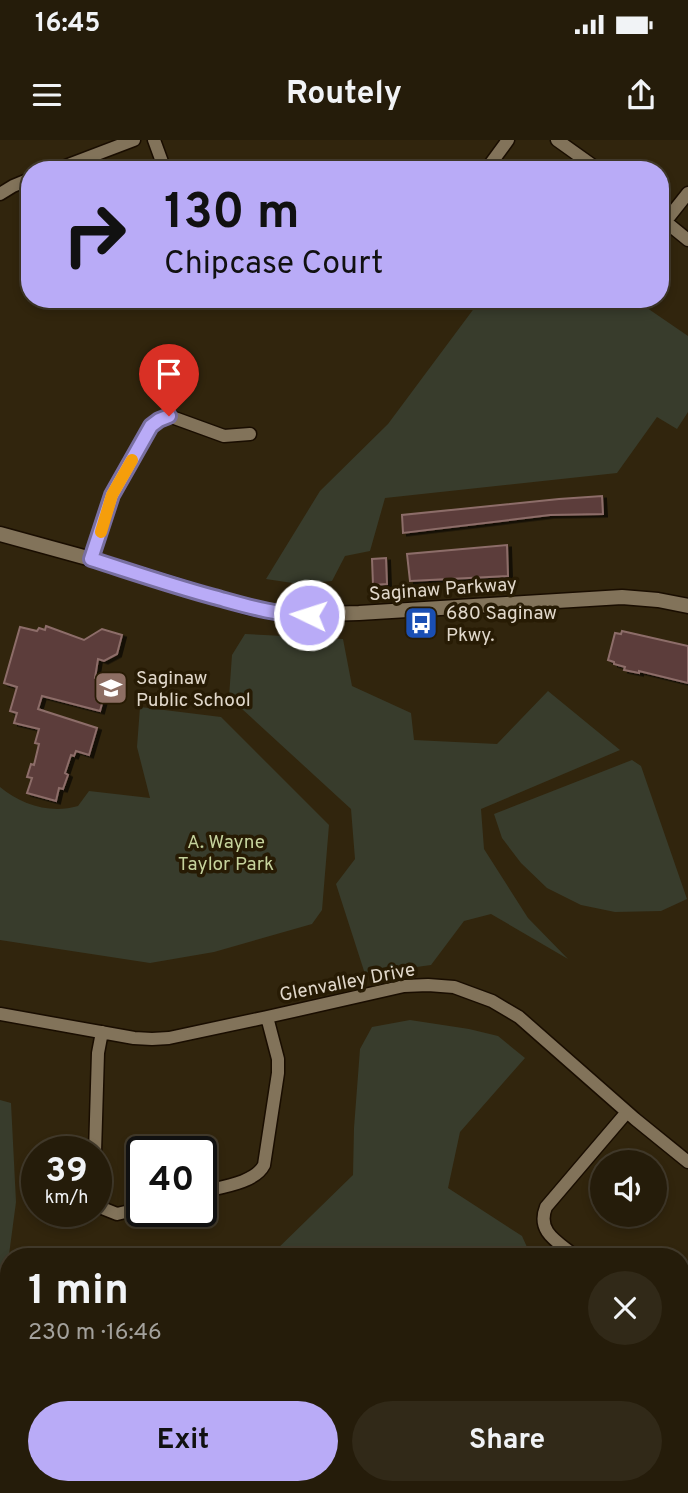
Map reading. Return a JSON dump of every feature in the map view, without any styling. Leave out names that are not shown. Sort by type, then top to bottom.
[{"type":"street","points":[[79,161],[134,140]]},
{"type":"street","points":[[154,140],[162,161]]},
{"type":"street","points":[[493,161],[508,140]]},
{"type":"street","points":[[558,140],[587,161]]},
{"type":"street","points":[[0,194],[21,183]]},
{"type":"street","points":[[669,213],[688,193]]},
{"type":"street","points":[[669,224],[688,240]]},
{"type":"street","points":[[91,559],[112,495],[151,426],[169,416],[224,436],[250,434]]},
{"type":"street","name":"Saginaw Parkway","points":[[0,534],[265,612],[286,615],[622,597],[688,606]]},
{"type":"street","name":"Glenvalley Drive","points":[[0,1014],[102,1032],[152,1039],[169,1038],[404,986],[454,987],[492,1001],[519,1017],[688,1162]]},
{"type":"street","points":[[217,1188],[256,1176],[264,1165],[278,1073],[278,1059],[267,1017]]},
{"type":"street","points":[[95,1136],[98,1053],[102,1032]]},
{"type":"street","points":[[565,1248],[549,1235],[544,1226],[543,1215],[546,1207],[627,1112]]},
{"type":"green space","points":[[474,308],[647,308],[688,336],[688,412],[677,429],[657,417],[617,473],[385,498],[370,551],[345,556],[332,581],[299,584],[266,579],[320,491],[388,424]]},
{"type":"green space","points":[[245,634],[343,639],[352,686],[411,713],[414,740],[497,744],[548,691],[620,750],[481,809],[484,849],[528,918],[568,959],[491,914],[464,921],[431,965],[365,974],[336,884],[355,859],[351,809],[229,697],[232,655]]},
{"type":"green space","name":"A. Wayne Taylor Park","points":[[140,707],[221,717],[329,825],[322,910],[312,924],[214,952],[150,963],[0,940],[0,787],[27,803],[57,809],[78,806],[89,791],[150,798],[137,747]]},
{"type":"green space","points":[[632,760],[641,766],[687,899],[661,911],[615,912],[581,905],[547,888],[521,863],[502,838],[494,814]]},
{"type":"green space","points":[[410,1020],[469,1029],[498,1036],[525,1058],[460,1132],[448,1188],[522,1236],[527,1248],[278,1248],[353,1175],[360,1049],[372,1027]]},
{"type":"green space","points":[[0,1100],[11,1103],[16,1202],[10,1248],[0,1248]]},
{"type":"building","points":[[602,496],[603,514],[550,515],[403,533],[402,515]]},
{"type":"building","points":[[507,545],[508,576],[410,581],[407,554]]},
{"type":"building","points":[[386,558],[387,584],[373,585],[372,559]]},
{"type":"building","points":[[46,626],[84,640],[102,629],[122,635],[117,654],[104,661],[98,659],[95,678],[108,681],[100,711],[42,696],[38,709],[97,728],[89,755],[76,751],[74,756],[71,755],[65,773],[68,775],[63,789],[59,788],[56,801],[27,793],[32,778],[27,777],[31,764],[34,765],[39,729],[14,723],[17,713],[10,711],[17,687],[4,683],[20,627],[37,631],[39,628],[45,630]]},
{"type":"building","points":[[622,631],[688,646],[688,683],[624,670],[625,667],[608,660],[615,633],[621,634]]},
{"type":"slow traffic","points":[[101,532],[112,495],[132,460]]},
{"type":"place","name":"680 Saginaw Pkwy.","points":[[421,623]]},
{"type":"place","name":"Saginaw Public School","points":[[111,688]]},
{"type":"route","points":[[169,416],[151,426],[112,495],[91,559],[265,612],[309,615]]}]
